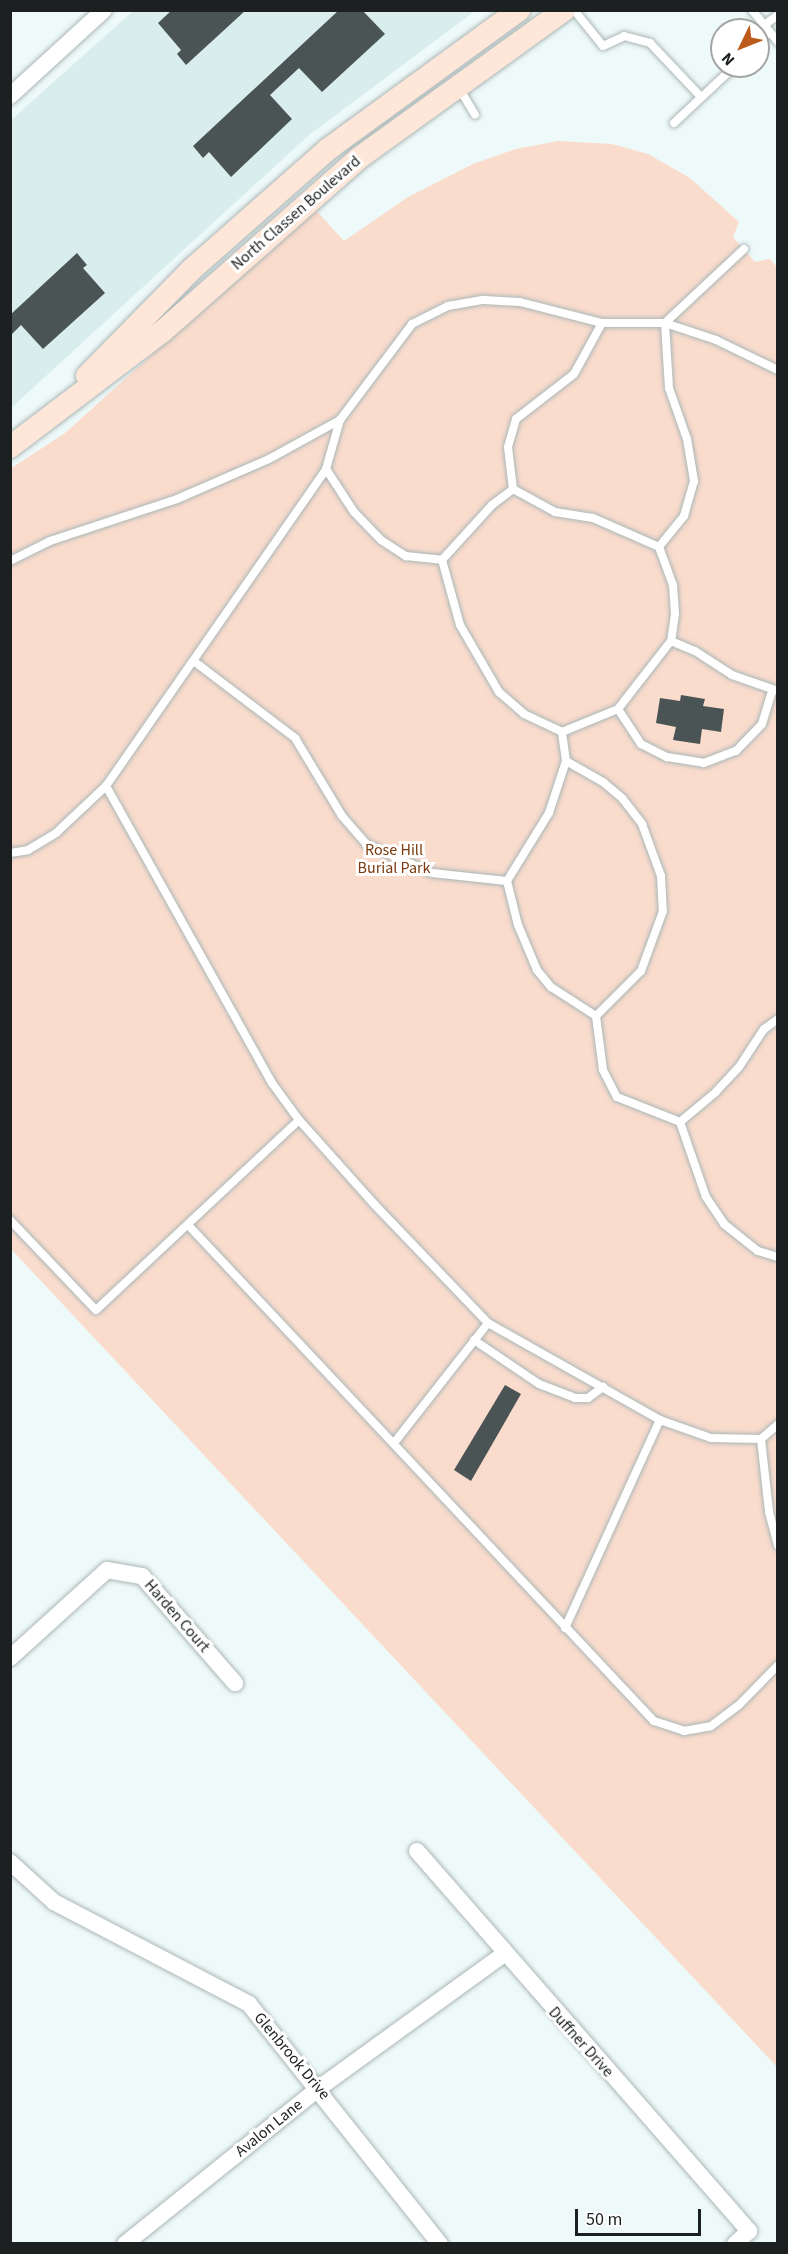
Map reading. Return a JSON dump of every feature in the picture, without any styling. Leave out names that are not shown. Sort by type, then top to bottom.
[{"type":"main road","name":"North Classen Boulevard","points":[[38,427],[146,314],[244,222],[327,150],[519,10]]},
{"type":"main road","name":"North Classen Boulevard","points":[[10,447],[163,332],[351,164],[457,85],[564,10]]},
{"type":"main road","points":[[441,65],[457,85]]},
{"type":"street","points":[[10,96],[104,10]]},
{"type":"street","name":"Harden Court","points":[[10,1658],[107,1570],[142,1576],[235,1683]]},
{"type":"street","name":"Duffner Drive","points":[[417,1851],[504,1954],[749,2231],[735,2244]]},
{"type":"street","name":"Glenbrook Drive","points":[[10,1862],[54,1902],[249,2004],[319,2088],[440,2244]]},
{"type":"street","name":"Avalon Lane","points":[[125,2244],[319,2088],[504,1954]]},
{"type":"lane","points":[[574,10],[603,46],[624,36],[650,43],[701,97]]},
{"type":"lane","points":[[674,123],[722,78]]},
{"type":"lane","points":[[457,85],[476,115]]},
{"type":"lane","points":[[665,323],[744,249]]},
{"type":"lane","points":[[10,853],[28,850],[56,833],[106,786],[195,662],[326,470],[340,420],[412,324],[448,306],[483,300],[520,302],[602,324],[665,323],[716,340],[777,370]]},
{"type":"lane","points":[[659,547],[684,516],[694,481],[687,439],[669,388],[665,323]]},
{"type":"lane","points":[[442,560],[460,625],[499,692],[524,714],[562,732],[618,709],[671,641],[675,615],[673,585],[659,547],[593,518],[555,512],[513,489],[507,464],[516,419],[574,374],[602,324]]},
{"type":"lane","points":[[10,561],[50,542],[187,494],[269,459],[340,420]]},
{"type":"lane","points":[[326,470],[354,512],[381,540],[406,556],[442,560],[470,534],[492,505],[513,489]]},
{"type":"lane","points":[[618,709],[641,744],[667,757],[704,763],[736,751],[762,724],[775,691],[732,675],[695,651],[671,641]]},
{"type":"lane","points":[[195,662],[295,738],[342,816],[366,844],[432,873],[507,881]]},
{"type":"lane","points":[[562,732],[566,761],[549,813],[507,881],[518,925],[537,970],[551,987],[596,1016],[603,1070],[617,1097],[680,1122],[706,1197],[724,1224],[758,1251],[777,1257]]},
{"type":"lane","points":[[566,761],[603,782],[622,798],[642,824],[661,876],[663,911],[645,962],[627,989],[596,1016]]},
{"type":"lane","points":[[106,786],[272,1083],[299,1120],[488,1323],[660,1419],[711,1438],[761,1439],[777,1424]]},
{"type":"lane","points":[[680,1122],[716,1092],[739,1067],[764,1029],[777,1020]]},
{"type":"lane","points":[[10,1220],[96,1310],[189,1226],[299,1120]]},
{"type":"lane","points":[[189,1226],[644,1713],[676,1730],[698,1729],[724,1718],[777,1665]]},
{"type":"lane","points":[[394,1443],[488,1323]]},
{"type":"lane","points":[[474,1340],[539,1384],[575,1398],[588,1398],[603,1387]]},
{"type":"lane","points":[[565,1628],[660,1419]]},
{"type":"lane","points":[[761,1439],[769,1512],[777,1546]]},
{"type":"shaded area","points":[[133,11],[475,11],[309,135],[11,408],[10,121]]},
{"type":"green space","name":"Rose Hill Burial Park","points":[[558,141],[612,144],[648,154],[690,178],[739,222],[733,237],[755,262],[770,259],[777,267],[777,2067],[11,1249],[10,469],[65,433],[314,208],[344,241],[408,197],[473,164],[516,149]]},
{"type":"building","points":[[172,10],[246,10],[186,65],[177,54],[181,50],[158,23]]},
{"type":"building","points":[[339,10],[362,10],[385,34],[322,92],[299,68],[270,95],[292,119],[231,177],[209,152],[203,158],[193,146]]},
{"type":"building","points":[[77,253],[87,265],[83,268],[105,293],[43,349],[21,325],[10,336],[10,315]]},
{"type":"building","points":[[681,695],[705,699],[703,706],[724,709],[721,732],[702,729],[700,744],[673,740],[676,727],[656,723],[660,698],[680,701]]},
{"type":"building","points":[[505,1385],[521,1394],[471,1481],[454,1470]]}]
